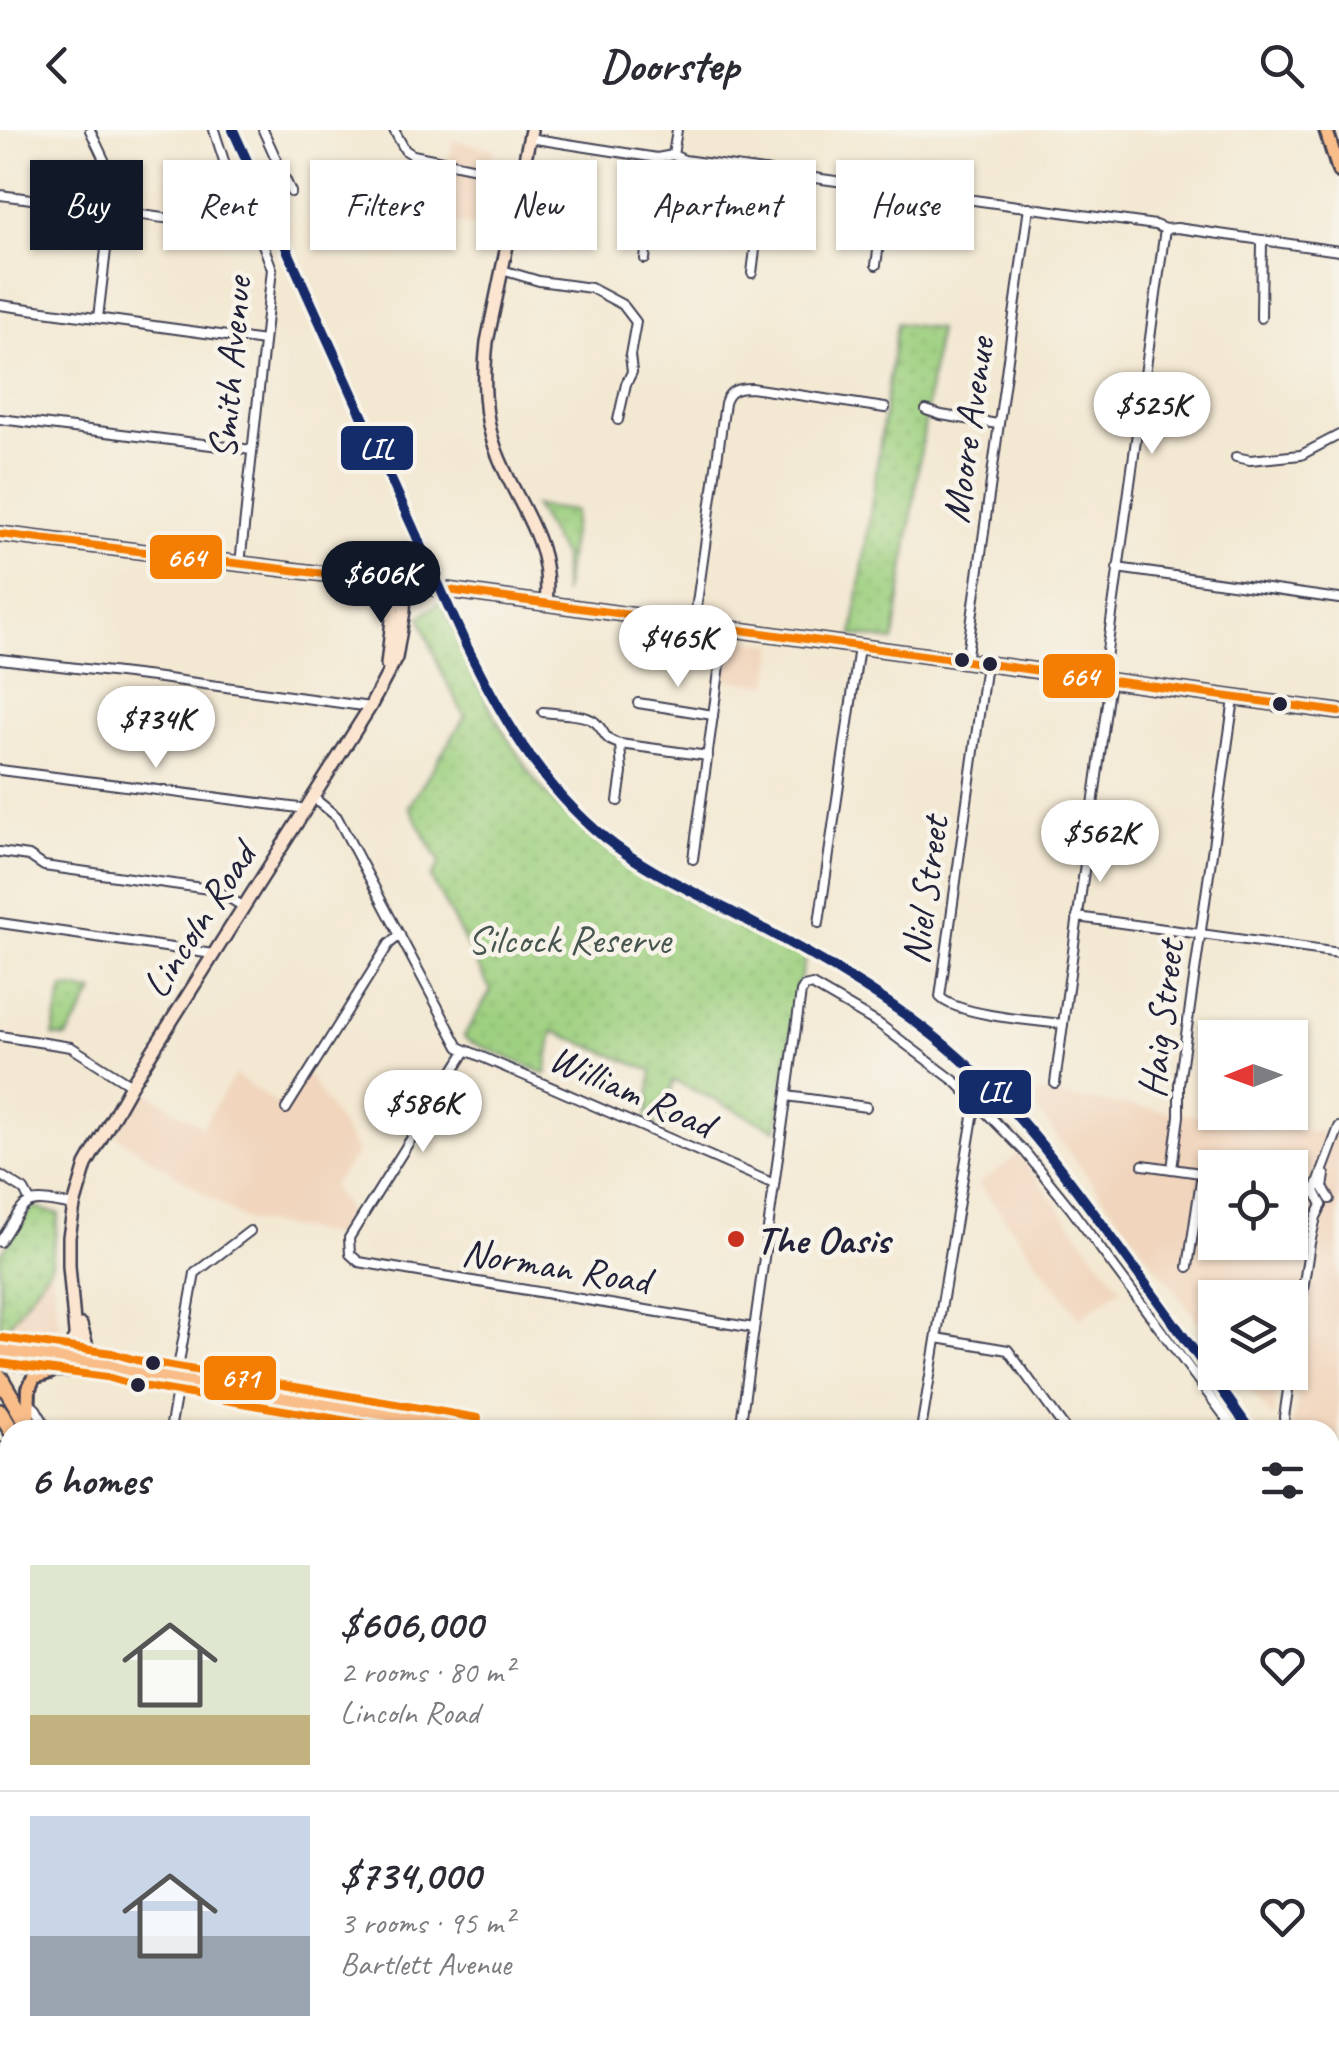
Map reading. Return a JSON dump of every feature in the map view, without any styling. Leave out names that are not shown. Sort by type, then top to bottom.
[{"type":"highway","points":[[3,1383],[25,1420]]},
{"type":"main road","points":[[1326,130],[1339,168]]},
{"type":"main road","points":[[525,160],[530,134]]},
{"type":"main road","points":[[506,250],[487,342],[486,410],[492,440],[544,556],[546,604]]},
{"type":"main road","points":[[0,534],[400,584],[1339,712]]},
{"type":"main road","name":"Lincoln Road","points":[[78,1366],[69,1236],[86,1165],[131,1084],[370,707],[396,658],[404,611],[400,584]]},
{"type":"main road","name":"Lincoln Road","points":[[386,674],[400,584]]},
{"type":"main road","points":[[404,611],[412,597],[429,588]]},
{"type":"main road","name":"Lincoln Road","points":[[71,1287],[90,1357],[97,1364]]},
{"type":"main road","points":[[40,1356],[66,1348],[76,1336]]},
{"type":"main road","points":[[0,1350],[392,1420]]},
{"type":"main road","points":[[0,1361],[62,1370]]},
{"type":"main road","points":[[29,1420],[29,1388],[34,1376],[97,1364],[133,1372]]},
{"type":"street","points":[[90,130],[104,160]]},
{"type":"street","name":"Smith Avenue","points":[[214,130],[224,160]]},
{"type":"street","points":[[263,130],[291,192]]},
{"type":"street","points":[[394,130],[405,150],[413,155],[476,168]]},
{"type":"street","points":[[674,155],[677,130]]},
{"type":"street","points":[[530,134],[657,158],[674,155],[684,160]]},
{"type":"street","points":[[645,259],[657,158]]},
{"type":"street","points":[[0,195],[30,199]]},
{"type":"street","points":[[974,200],[1155,225],[1165,230],[1177,228],[1339,251]]},
{"type":"street","name":"Moore Avenue","points":[[966,662],[1028,207]]},
{"type":"street","points":[[1055,1083],[1118,568],[1165,230]]},
{"type":"street","points":[[1261,318],[1262,240]]},
{"type":"street","points":[[98,318],[106,250]]},
{"type":"street","name":"Smith Avenue","points":[[240,564],[272,269],[265,250]]},
{"type":"street","points":[[752,273],[755,250]]},
{"type":"street","points":[[876,265],[878,250]]},
{"type":"street","points":[[502,270],[538,281],[591,288],[629,311],[636,322],[630,354],[632,372],[618,420]]},
{"type":"street","points":[[0,306],[264,341]]},
{"type":"street","points":[[694,624],[724,403],[732,392],[751,388],[885,408]]},
{"type":"street","points":[[926,410],[998,424]]},
{"type":"street","points":[[0,419],[252,450]]},
{"type":"street","points":[[1236,457],[1250,460],[1301,456],[1339,435]]},
{"type":"street","points":[[1118,568],[1339,598]]},
{"type":"street","points":[[694,859],[725,629]]},
{"type":"street","points":[[820,923],[859,647]]},
{"type":"street","points":[[0,659],[370,707]]},
{"type":"street","name":"Niel Street","points":[[986,664],[940,997],[951,1006],[1063,1024]]},
{"type":"street","name":"Haig Street","points":[[1172,1169],[1180,1084],[1234,698]]},
{"type":"street","points":[[638,704],[713,714]]},
{"type":"street","points":[[542,712],[589,719],[608,740],[620,744],[708,756]]},
{"type":"street","points":[[618,801],[622,773],[620,744]]},
{"type":"street","points":[[0,770],[311,804],[337,817],[454,1039],[466,1051]]},
{"type":"street","points":[[0,852],[29,856],[44,866],[216,890],[244,907]]},
{"type":"street","points":[[1077,917],[1339,953]]},
{"type":"street","points":[[0,923],[214,954]]},
{"type":"street","points":[[286,1109],[388,944],[400,935]]},
{"type":"street","points":[[741,1420],[802,992],[808,986],[816,986],[878,1024],[956,1082],[1026,1152],[1228,1420]]},
{"type":"street","points":[[0,1036],[71,1047],[131,1084]]},
{"type":"street","name":"William Road","points":[[466,1051],[774,1184]]},
{"type":"street","name":"Norman Road","points":[[466,1051],[350,1238],[350,1254],[359,1262],[754,1328]]},
{"type":"street","points":[[787,1096],[866,1107]]},
{"type":"street","points":[[922,1420],[973,1116],[979,1104]]},
{"type":"street","points":[[1316,1190],[1339,1127]]},
{"type":"street","points":[[1143,1165],[1198,1172]]},
{"type":"street","points":[[1326,1166],[1323,1187],[1330,1200]]},
{"type":"street","points":[[0,1174],[24,1190],[30,1201]]},
{"type":"street","points":[[1308,1189],[1330,1200]]},
{"type":"street","points":[[1188,1267],[1198,1200]]},
{"type":"street","points":[[1285,1420],[1310,1243],[1316,1217],[1330,1200]]},
{"type":"street","points":[[0,1242],[30,1201],[74,1206]]},
{"type":"street","points":[[171,1420],[195,1273],[250,1231]]},
{"type":"street","points":[[937,1338],[1008,1350],[1059,1420]]},
{"type":"street","points":[[3,1383],[36,1409],[42,1420]]},
{"type":"street","points":[[304,1420],[307,1402]]},
{"type":"shaded area","points":[[453,141],[494,149],[492,160],[476,160],[476,227],[456,223],[456,160],[449,160]]},
{"type":"shaded area","points":[[728,638],[775,644],[769,685],[722,679]]},
{"type":"shaded area","points":[[302,1065],[358,1152],[331,1186],[349,1214],[337,1236],[245,1220],[115,1135],[143,1089],[202,1127],[235,1075],[278,1105]]},
{"type":"shaded area","points":[[1022,1091],[1198,1115],[1198,1130],[1303,1130],[1339,1135],[1339,1420],[1293,1420],[1298,1396],[1277,1394],[1273,1419],[1251,1390],[1308,1390],[1308,1280],[1198,1280],[1198,1321]]},
{"type":"shaded area","points":[[1018,1155],[1121,1288],[1080,1318],[979,1184]]},
{"type":"shaded area","points":[[50,1267],[59,1324],[53,1337],[6,1329]]},
{"type":"green space","points":[[897,323],[938,329],[894,641],[853,635]]},
{"type":"green space","points":[[534,506],[575,511],[563,594],[563,557]]},
{"type":"green space","name":"Silcock Reserve","points":[[442,601],[477,682],[509,740],[538,784],[569,816],[623,859],[681,896],[773,946],[776,940],[806,956],[777,1130],[673,1080],[666,1127],[647,1120],[652,1071],[553,1031],[546,1074],[464,1036],[491,991],[431,878],[440,863],[409,806],[465,717],[440,669],[420,617]]},
{"type":"green space","points":[[63,988],[94,992],[67,1038],[53,1036]]},
{"type":"green space","points":[[32,1207],[59,1214],[50,1267],[6,1329],[0,1329],[0,1255]]},
{"type":"transit line","name":"LIL","points":[[233,130],[465,643],[508,723],[542,773],[582,818],[619,849],[841,972],[921,1026],[971,1068],[1059,1167],[1243,1420]]},
{"type":"transit line","name":"664","points":[[0,534],[389,582],[1339,712]]},
{"type":"transit line","name":"671","points":[[2,1338],[112,1353],[478,1418]]},
{"type":"transit line","points":[[0,1363],[107,1377],[342,1420]]},
{"type":"place","name":"The Oasis","points":[[736,1239]]}]
